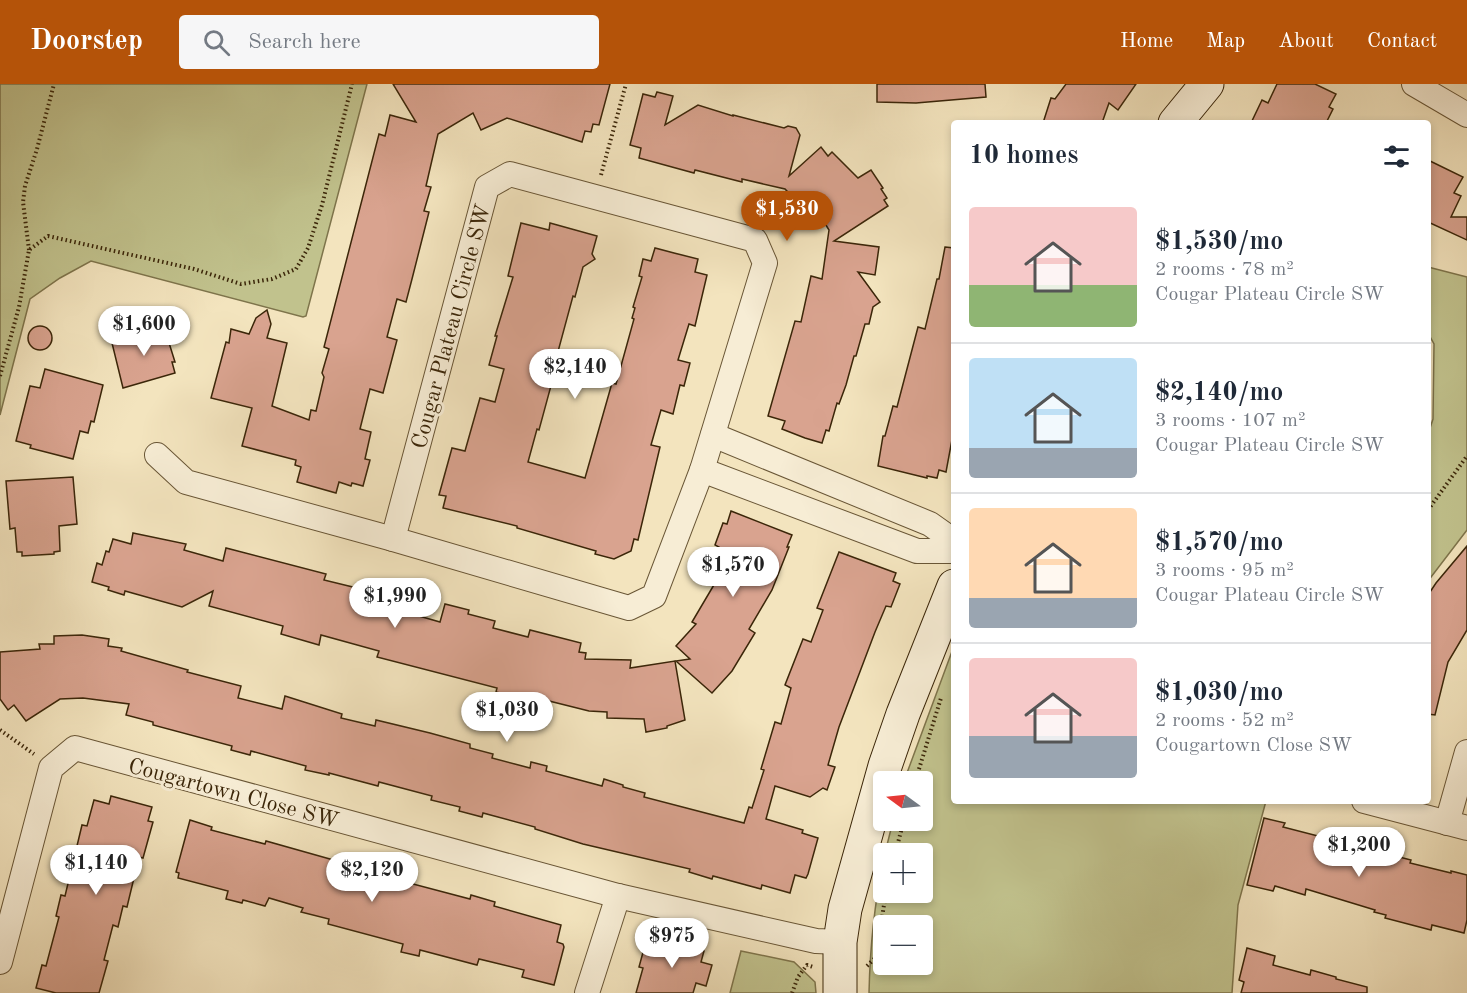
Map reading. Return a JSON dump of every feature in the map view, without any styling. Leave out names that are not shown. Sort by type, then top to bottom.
[{"type":"street","points":[[1177,120],[1207,84]]},
{"type":"street","points":[[1414,84],[1467,115]]},
{"type":"street","name":"Cougar Plateau Circle SW","points":[[510,174],[754,240],[765,263],[713,435],[654,596],[629,608],[393,539],[488,187],[510,174]]},
{"type":"street","points":[[713,435],[930,524],[951,539]]},
{"type":"street","points":[[157,455],[186,482],[393,539]]},
{"type":"street","points":[[702,470],[917,551],[951,551]]},
{"type":"street","points":[[840,993],[840,942],[846,909],[885,766],[951,594]]},
{"type":"street","name":"Cougartown Close SW","points":[[51,768],[75,748],[618,896],[816,941],[840,942]]},
{"type":"street","points":[[1375,804],[1457,826],[1467,752]]},
{"type":"street","points":[[0,962],[51,768]]},
{"type":"street","points":[[587,993],[618,896]]},
{"type":"path","points":[[0,376],[19,307],[29,250],[23,202],[25,186],[54,84]]},
{"type":"path","points":[[29,250],[48,236],[194,269],[241,284],[272,279],[296,269],[308,248],[322,205],[352,84]]},
{"type":"path","points":[[596,196],[626,84]]},
{"type":"path","points":[[1431,506],[1467,456]]},
{"type":"path","points":[[918,771],[944,688]]},
{"type":"path","points":[[0,730],[51,768]]},
{"type":"path","points":[[865,968],[876,957],[884,903]]},
{"type":"path","points":[[792,993],[798,977],[807,965]]},
{"type":"green space","points":[[0,84],[367,84],[306,316],[91,261],[60,278],[30,299],[0,415]]},
{"type":"green space","points":[[1431,268],[1467,277],[1467,530],[1431,577],[1431,425],[1434,344],[1431,338]]},
{"type":"green space","points":[[951,654],[951,804],[1265,804],[1238,905],[1232,993],[869,993],[873,928],[873,975],[933,975],[933,915],[875,915],[876,903],[933,903],[933,843],[888,843],[890,831],[933,831],[933,771],[908,771]]},
{"type":"green space","points":[[741,951],[794,962],[815,982],[816,993],[730,993]]},
{"type":"building","points":[[393,84],[610,84],[599,125],[593,124],[591,132],[585,131],[582,142],[507,118],[481,130],[473,113],[438,134],[426,186],[431,187],[424,211],[429,212],[406,302],[397,299],[387,337],[397,340],[383,393],[370,389],[360,429],[371,432],[365,459],[370,460],[363,486],[352,483],[351,486],[339,482],[336,493],[297,482],[301,467],[295,465],[296,460],[242,446],[252,408],[211,398],[226,342],[229,343],[231,329],[249,334],[256,318],[267,310],[271,324],[267,338],[287,343],[272,406],[309,420],[311,410],[316,411],[324,377],[322,373],[329,349],[324,347],[379,134],[385,136],[390,115],[416,122]]},
{"type":"building","points":[[877,84],[985,84],[986,97],[916,103],[877,102]]},
{"type":"building","points":[[1066,84],[1136,84],[1118,110],[1109,103],[1103,120],[1044,120],[1051,98],[1055,99]]},
{"type":"building","points":[[1277,84],[1315,84],[1336,94],[1329,107],[1333,109],[1328,120],[1252,120],[1262,100],[1268,103]]},
{"type":"building","points":[[657,92],[673,96],[665,125],[698,105],[784,128],[788,126],[796,128],[800,135],[789,176],[821,147],[828,156],[832,152],[858,178],[871,170],[883,188],[881,189],[887,198],[884,200],[888,206],[834,241],[879,247],[875,275],[858,272],[880,302],[873,307],[869,324],[865,324],[846,385],[839,404],[837,403],[829,431],[826,430],[822,443],[782,429],[785,421],[768,416],[795,321],[801,322],[811,276],[822,279],[829,230],[811,201],[803,208],[785,189],[742,179],[742,182],[695,170],[694,173],[639,158],[641,148],[630,145],[643,94],[655,97]]},
{"type":"building","points":[[1431,161],[1463,177],[1454,193],[1461,196],[1451,217],[1467,217],[1467,240],[1431,223]]},
{"type":"building","points":[[521,223],[549,230],[550,223],[597,236],[592,254],[595,259],[583,267],[575,297],[573,296],[553,370],[555,371],[528,462],[585,478],[612,383],[616,384],[634,319],[632,318],[635,308],[633,307],[642,277],[639,276],[643,259],[651,261],[655,248],[698,259],[695,272],[707,275],[695,326],[689,324],[678,360],[690,363],[684,386],[680,385],[673,414],[661,410],[651,445],[660,447],[638,540],[634,539],[631,551],[614,559],[595,554],[596,551],[517,528],[517,526],[443,508],[446,496],[439,495],[452,448],[465,451],[480,398],[495,402],[504,369],[489,365],[497,336],[495,336],[513,277],[508,276]]},
{"type":"building","points":[[945,247],[951,248],[951,445],[946,472],[939,470],[937,478],[927,476],[927,478],[878,466],[883,436],[885,436],[893,406],[897,407],[918,327],[925,329],[937,279],[939,279]]},
{"type":"building","points":[[40,326],[49,329],[52,338],[49,347],[40,350],[31,347],[28,338],[31,329]]},
{"type":"building","points":[[156,327],[158,332],[165,330],[175,362],[172,362],[175,373],[123,388],[112,343],[129,337],[128,334]]},
{"type":"building","points":[[45,369],[103,385],[94,422],[91,421],[88,433],[80,431],[73,459],[30,448],[31,445],[16,441],[30,386],[40,388]]},
{"type":"building","points":[[73,477],[77,524],[59,526],[60,551],[54,554],[22,556],[22,552],[17,552],[15,528],[10,529],[6,481]]},
{"type":"building","points":[[731,511],[792,535],[772,590],[749,629],[755,633],[732,671],[712,693],[676,661],[690,659],[676,646],[696,624],[692,622],[718,578],[708,574],[719,547],[715,545],[723,523],[727,524]]},
{"type":"building","points":[[133,533],[186,544],[184,550],[223,561],[226,548],[326,574],[324,580],[357,588],[358,583],[409,596],[405,612],[440,622],[445,604],[469,610],[468,614],[495,621],[493,628],[528,637],[530,630],[581,643],[579,652],[586,653],[585,659],[631,660],[630,668],[675,661],[685,720],[667,726],[667,728],[646,732],[644,719],[607,718],[607,712],[589,711],[517,693],[516,697],[496,692],[497,688],[377,657],[379,651],[321,635],[319,645],[281,634],[283,626],[209,606],[213,591],[182,607],[125,591],[124,595],[92,582],[97,563],[102,565],[113,539],[131,544]]},
{"type":"building","points":[[1467,546],[1467,630],[1448,662],[1435,715],[1431,714],[1431,590]]},
{"type":"building","points":[[839,552],[896,573],[893,581],[900,584],[891,607],[886,606],[839,727],[828,765],[835,767],[827,790],[823,788],[810,797],[775,786],[766,819],[803,830],[802,833],[818,838],[806,878],[795,875],[790,893],[762,885],[761,889],[713,876],[712,879],[689,872],[690,869],[583,844],[535,829],[535,827],[483,813],[482,817],[459,811],[460,807],[431,800],[432,796],[379,782],[378,786],[329,773],[329,775],[305,770],[306,766],[251,751],[250,755],[231,750],[232,746],[153,725],[153,722],[126,715],[129,704],[83,698],[60,699],[26,721],[14,705],[8,710],[0,699],[0,652],[40,649],[39,644],[54,644],[54,636],[82,635],[109,639],[108,646],[122,648],[121,651],[241,686],[238,698],[282,709],[285,696],[342,714],[341,718],[375,726],[376,720],[430,733],[470,744],[470,748],[493,754],[492,758],[530,768],[531,762],[547,766],[546,771],[602,786],[604,779],[645,793],[644,797],[744,823],[749,807],[752,808],[764,770],[761,769],[775,722],[781,724],[791,688],[785,685],[803,639],[811,642],[823,610],[817,608]]},
{"type":"building","points":[[111,796],[152,807],[148,821],[153,822],[143,858],[139,857],[127,907],[123,906],[118,927],[113,925],[104,960],[108,961],[99,993],[56,993],[36,988],[42,965],[46,966],[59,917],[56,916],[61,895],[65,896],[82,825],[87,826],[94,800],[109,804]]},
{"type":"building","points":[[1264,818],[1285,823],[1283,827],[1411,860],[1410,863],[1467,875],[1467,920],[1464,933],[1432,925],[1431,930],[1385,918],[1386,915],[1374,912],[1375,910],[1306,889],[1305,895],[1275,886],[1273,891],[1247,885]]},
{"type":"building","points":[[190,820],[212,827],[211,830],[265,844],[266,841],[337,861],[336,863],[414,881],[413,884],[470,899],[471,895],[495,902],[494,906],[561,925],[557,942],[563,944],[564,947],[554,985],[522,977],[524,970],[479,959],[477,965],[420,950],[419,956],[401,952],[403,944],[328,924],[329,919],[301,912],[303,908],[269,898],[265,906],[243,900],[242,903],[226,899],[228,891],[178,878],[179,873],[176,872]]},
{"type":"building","points":[[656,938],[704,951],[701,962],[712,965],[706,986],[696,983],[693,993],[636,993],[643,968],[639,967],[645,945],[652,947]]},
{"type":"building","points":[[1247,948],[1275,956],[1273,965],[1310,975],[1311,970],[1336,977],[1336,979],[1367,987],[1367,993],[1241,993],[1244,982],[1239,980]]}]
